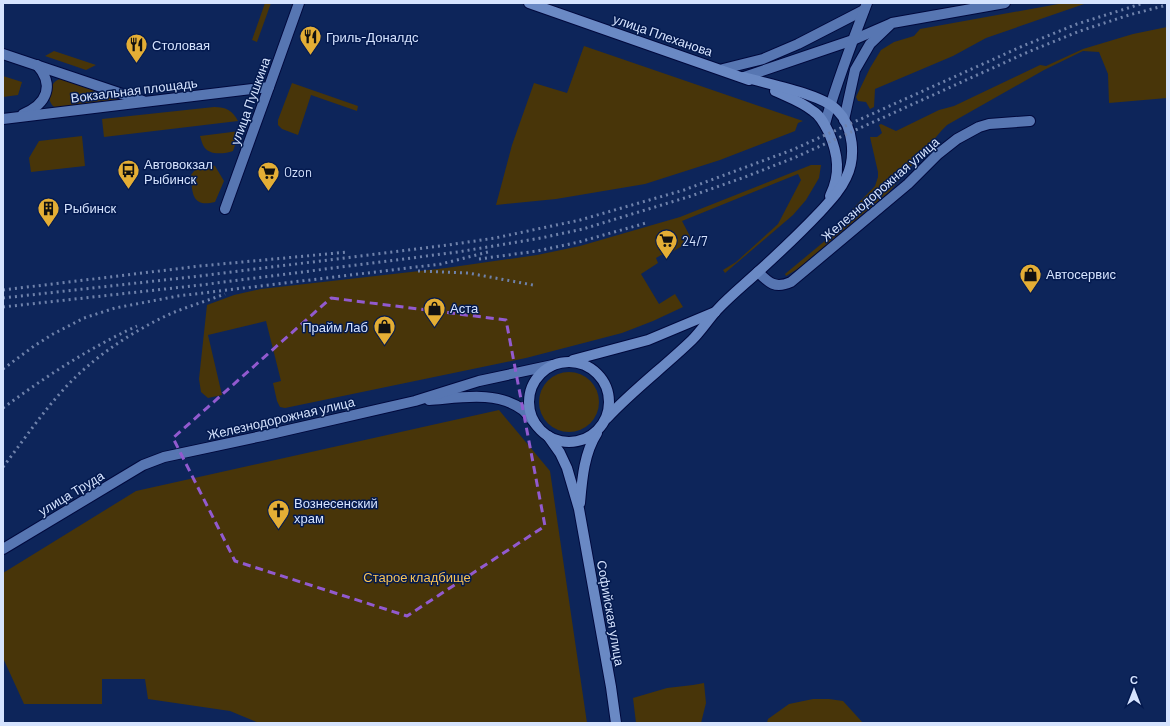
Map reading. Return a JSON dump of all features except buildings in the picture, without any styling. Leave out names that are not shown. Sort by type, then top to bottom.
[{"type":"main road","name":"улица Плеханова","points":[[529,3],[744,77],[805,105],[814,111],[825,124]]},
{"type":"main road","name":"улица Плеханова","points":[[744,77],[810,96],[830,104]]},
{"type":"main road","name":"Железнодорожная улица","points":[[606,418],[621,402],[692,340],[716,311],[803,230],[841,187],[850,168],[853,152],[852,143],[850,134],[839,111],[830,104]]},
{"type":"main road","name":"Железнодорожная улица","points":[[822,209],[833,191],[836,182],[838,164],[835,146],[825,124]]},
{"type":"main road","name":"Железнодорожная улица","points":[[567,362],[648,340],[716,311]]},
{"type":"main road","points":[[567,362],[578,362],[588,366],[597,373],[604,381],[610,402],[606,418],[598,430],[587,438],[574,442],[560,442],[548,436],[538,426],[531,415],[529,409],[530,391],[538,376],[552,365],[567,362]]},
{"type":"main road","name":"Софийская улица","points":[[579,508],[588,452],[598,430]]},
{"type":"main road","name":"Софийская улица","points":[[548,436],[560,453],[567,468],[579,508],[616,723]]},
{"type":"street","name":"улица Пушкина","points":[[225,209],[299,3]]},
{"type":"street","points":[[744,77],[853,40],[892,23],[1006,3]]},
{"type":"street","points":[[723,69],[763,59],[798,44],[866,7]]},
{"type":"street","points":[[825,124],[830,104],[866,7]]},
{"type":"street","points":[[844,120],[855,70],[870,44],[892,23]]},
{"type":"street","points":[[3,54],[147,102]]},
{"type":"street","points":[[4,119],[34,109],[39,105],[45,96],[47,90],[47,80],[37,65]]},
{"type":"street","name":"Вокзальная площадь","points":[[4,119],[269,87]]},
{"type":"street","name":"Железнодорожная улица","points":[[758,272],[772,284],[784,285],[791,282],[908,184],[938,154],[957,139],[979,127],[989,124],[1030,120]]},
{"type":"street","name":"Железнодорожная улица","points":[[154,461],[164,457],[415,401],[479,381],[552,365]]},
{"type":"street","name":"Железнодорожная улица","points":[[415,401],[478,397],[505,400],[523,410],[538,426]]},
{"type":"street","name":"улица Труда","points":[[3,549],[143,465],[154,461]]},
{"type":"highlighted area","points":[[331,298],[506,320],[545,526],[407,616],[235,561],[173,438]]},
{"type":"green space","points":[[265,3],[271,3],[257,42],[252,40]]},
{"type":"green space","points":[[1064,3],[1087,3],[986,38],[953,56],[875,89],[874,107],[870,109],[866,102],[858,101],[856,97],[870,68],[881,50],[894,42],[914,36],[920,29]]},
{"type":"green space","points":[[1167,27],[1167,98],[1109,103],[1108,74],[1099,52],[1083,51],[1044,70],[947,125],[890,191],[799,268],[786,276],[785,274],[826,240],[835,227],[875,186],[878,172],[870,137],[877,137],[882,133],[879,125],[881,124],[896,131],[939,110],[954,106],[1040,65],[1046,66],[1083,49],[1133,34]]},
{"type":"green space","points":[[584,46],[803,121],[798,123],[795,131],[720,160],[645,184],[556,199],[496,205],[512,145],[534,83],[567,93]]},
{"type":"green space","points":[[54,51],[96,65],[86,70],[45,56]]},
{"type":"green space","points":[[3,76],[22,82],[18,95],[3,97]]},
{"type":"green space","points":[[60,79],[65,79],[128,101],[56,108],[50,101],[49,92],[53,84]]},
{"type":"green space","points":[[292,83],[358,106],[357,111],[311,95],[298,135],[282,129],[278,125],[278,120]]},
{"type":"green space","points":[[214,107],[228,110],[238,121],[104,137],[102,119]]},
{"type":"green space","points":[[240,131],[233,151],[225,153],[212,153],[205,149],[200,136]]},
{"type":"green space","points":[[82,136],[85,166],[31,172],[29,158],[39,141]]},
{"type":"green space","points":[[210,164],[215,166],[224,181],[215,202],[202,203],[195,198],[193,193],[191,175],[198,166]]},
{"type":"green space","points":[[811,165],[821,165],[819,178],[806,200],[793,215],[725,273],[723,270],[736,262],[778,224],[801,180],[798,174],[682,221],[692,240],[672,252],[670,250],[656,258],[658,263],[641,274],[659,304],[675,294],[683,307],[622,333],[526,358],[285,408],[280,407],[277,401],[273,383],[281,381],[266,321],[208,335],[222,395],[208,398],[201,392],[199,379],[207,305],[234,295],[261,289],[446,268],[537,255],[580,246],[680,217]]},
{"type":"green space","points":[[569,372],[585,377],[590,381],[594,386],[599,402],[594,418],[590,423],[585,427],[569,432],[553,427],[548,423],[544,418],[539,402],[544,386],[548,381],[553,377]]},
{"type":"green space","name":"Старое кладбище","points":[[499,410],[550,471],[587,723],[259,723],[230,711],[148,699],[145,679],[102,679],[102,704],[24,704],[3,658],[3,573],[136,491]]},
{"type":"green space","points":[[704,683],[706,703],[701,723],[636,723],[633,698],[667,688]]},
{"type":"green space","points":[[813,699],[843,701],[863,723],[767,723],[768,719],[789,704]]},
{"type":"railway","points":[[3,298],[200,276],[448,245],[495,238],[580,220],[684,190],[792,150],[1025,45],[1077,24],[1144,3]]},
{"type":"railway","points":[[3,307],[201,285],[458,252],[541,238],[583,229],[688,197],[745,177],[796,157],[1028,52],[1080,31],[1129,15],[1167,5]]},
{"type":"railway","points":[[479,259],[537,251],[579,242],[646,223]]},
{"type":"railway","points":[[3,290],[200,266],[348,252]]},
{"type":"railway","points":[[3,369],[53,334],[84,318],[115,308],[178,296],[441,264],[488,252]]},
{"type":"railway","points":[[418,271],[468,273],[533,285]]},
{"type":"railway","points":[[3,467],[54,400],[98,357],[119,342],[154,322],[177,311],[225,294]]},
{"type":"railway","points":[[3,408],[68,364],[137,326]]},
{"type":"place","name":"Гриль-Доналдс","points":[[311,56]]},
{"type":"place","name":"Столовая","points":[[136,64]]},
{"type":"place","name":"Автовокзал Рыбинск","points":[[128,190]]},
{"type":"place","name":"Ozon","points":[[269,192]]},
{"type":"place","name":"Рыбинск","points":[[49,228]]},
{"type":"place","name":"24/7","points":[[667,260]]},
{"type":"place","name":"Автосервис","points":[[1030,294]]},
{"type":"place","name":"Аста","points":[[434,328]]},
{"type":"place","name":"Прайм Лаб","points":[[384,346]]},
{"type":"place","name":"Вознесенский храм","points":[[279,530]]}]
